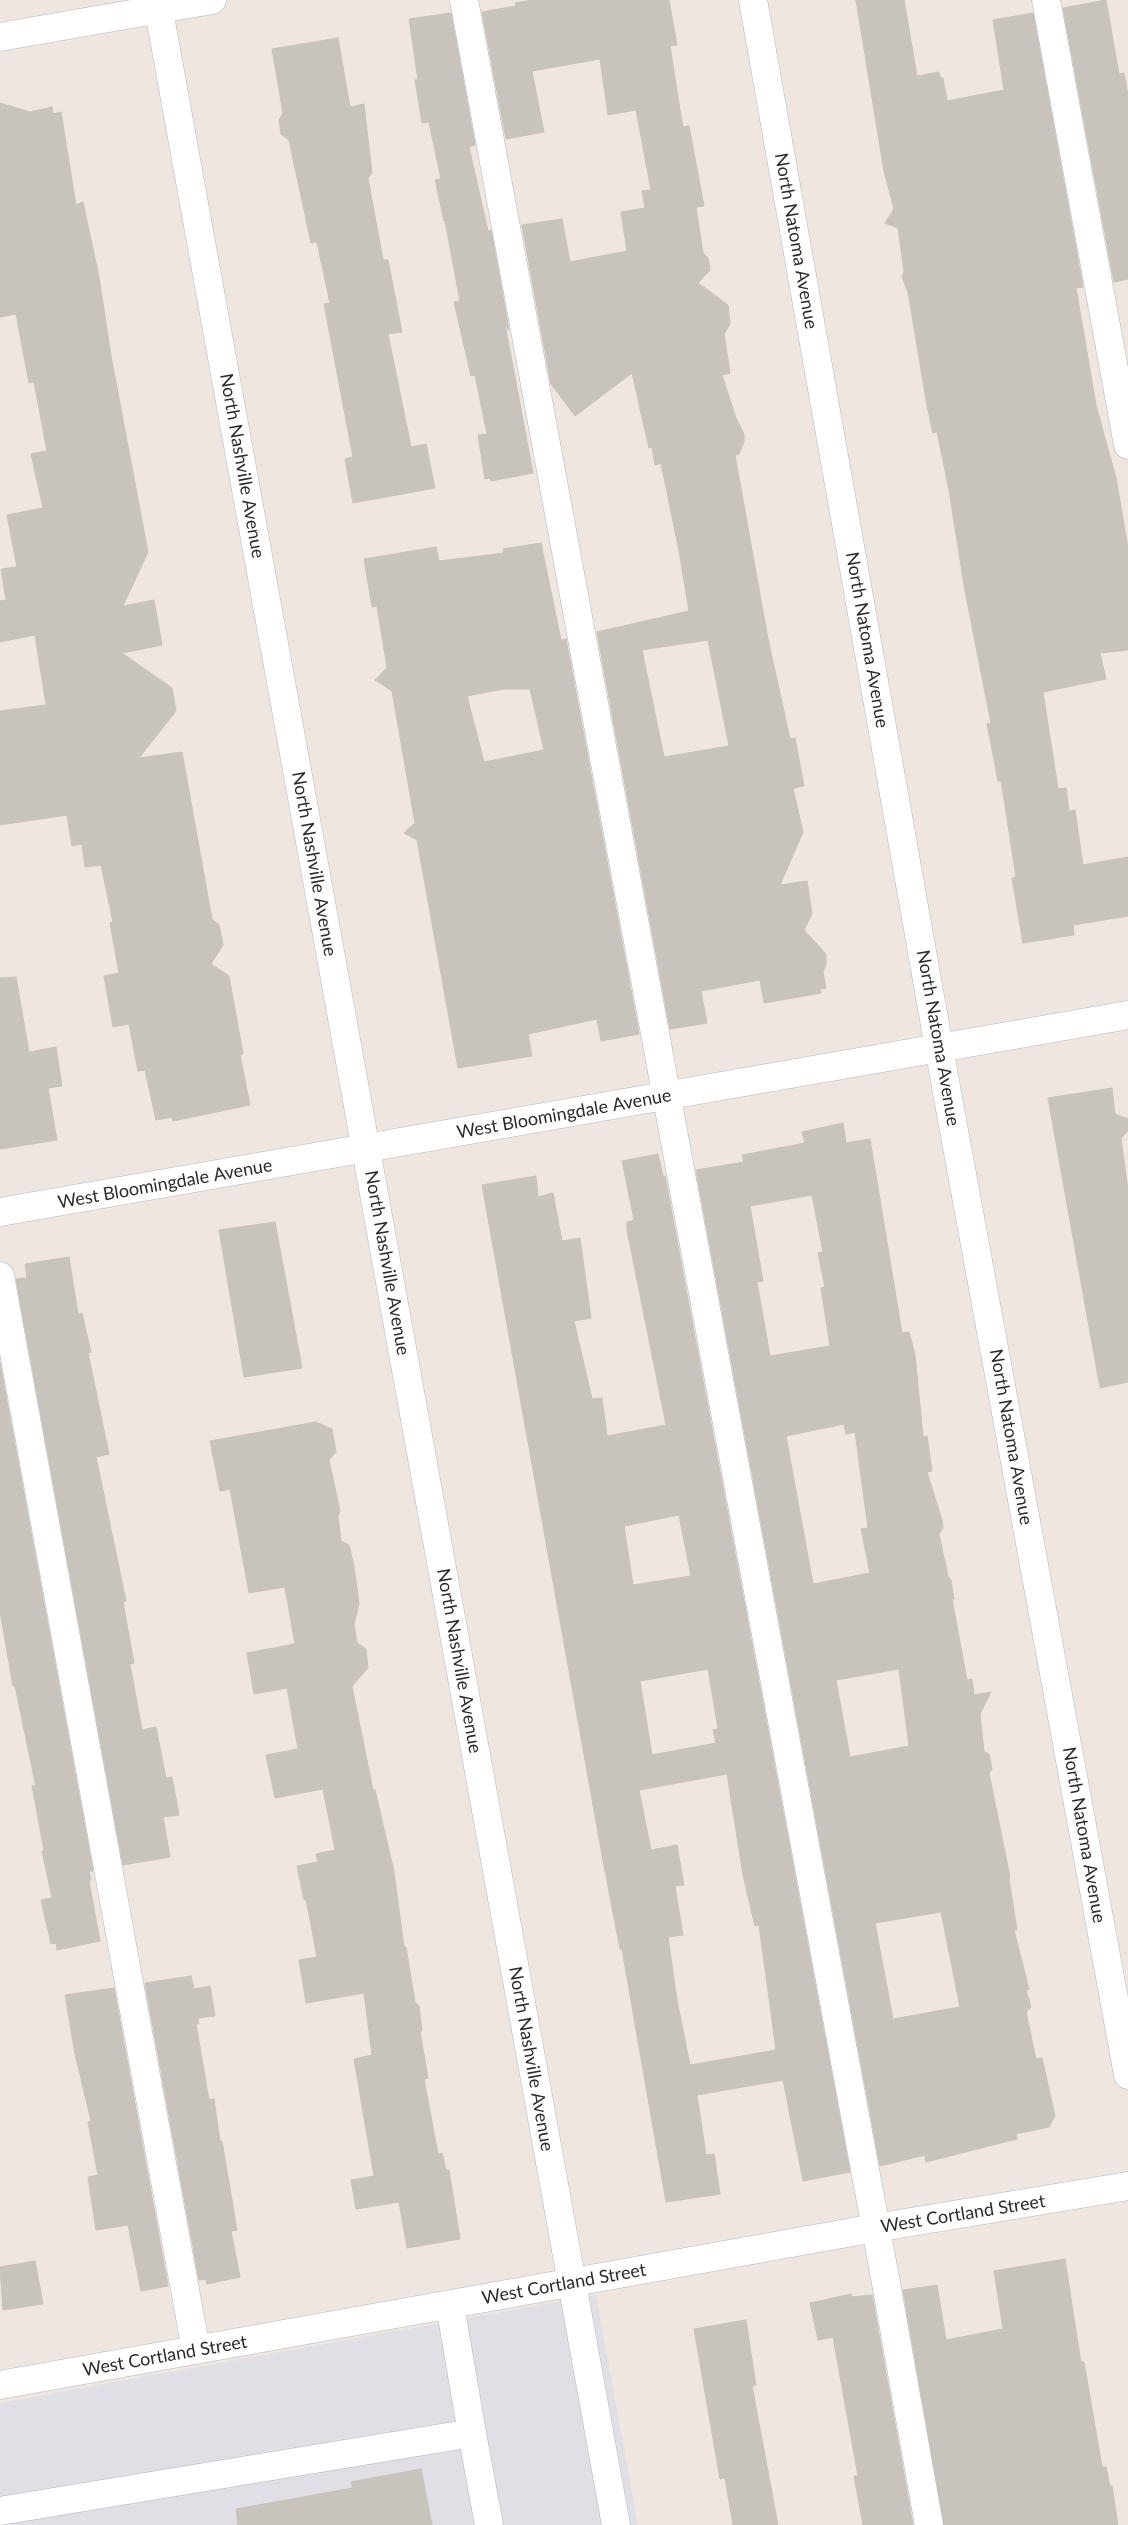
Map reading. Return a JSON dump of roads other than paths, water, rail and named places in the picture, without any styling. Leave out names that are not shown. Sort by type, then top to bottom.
[{"type":"street","points":[[0,37],[158,5],[212,0]]},
{"type":"street","points":[[464,0],[929,2525]]},
{"type":"street","name":"North Natoma Avenue","points":[[753,0],[939,1048],[1128,2076]]},
{"type":"street","points":[[1046,0],[1128,445]]},
{"type":"street","name":"North Nashville Avenue","points":[[158,5],[616,2525]]},
{"type":"street","name":"West Bloomingdale Avenue","points":[[0,1212],[1128,1015]]},
{"type":"street","points":[[0,1276],[196,2350]]},
{"type":"street","name":"West Cortland Street","points":[[0,2385],[875,2228],[1128,2186]]},
{"type":"street","points":[[450,2305],[489,2525]]},
{"type":"street","points":[[0,2510],[472,2432]]}]
